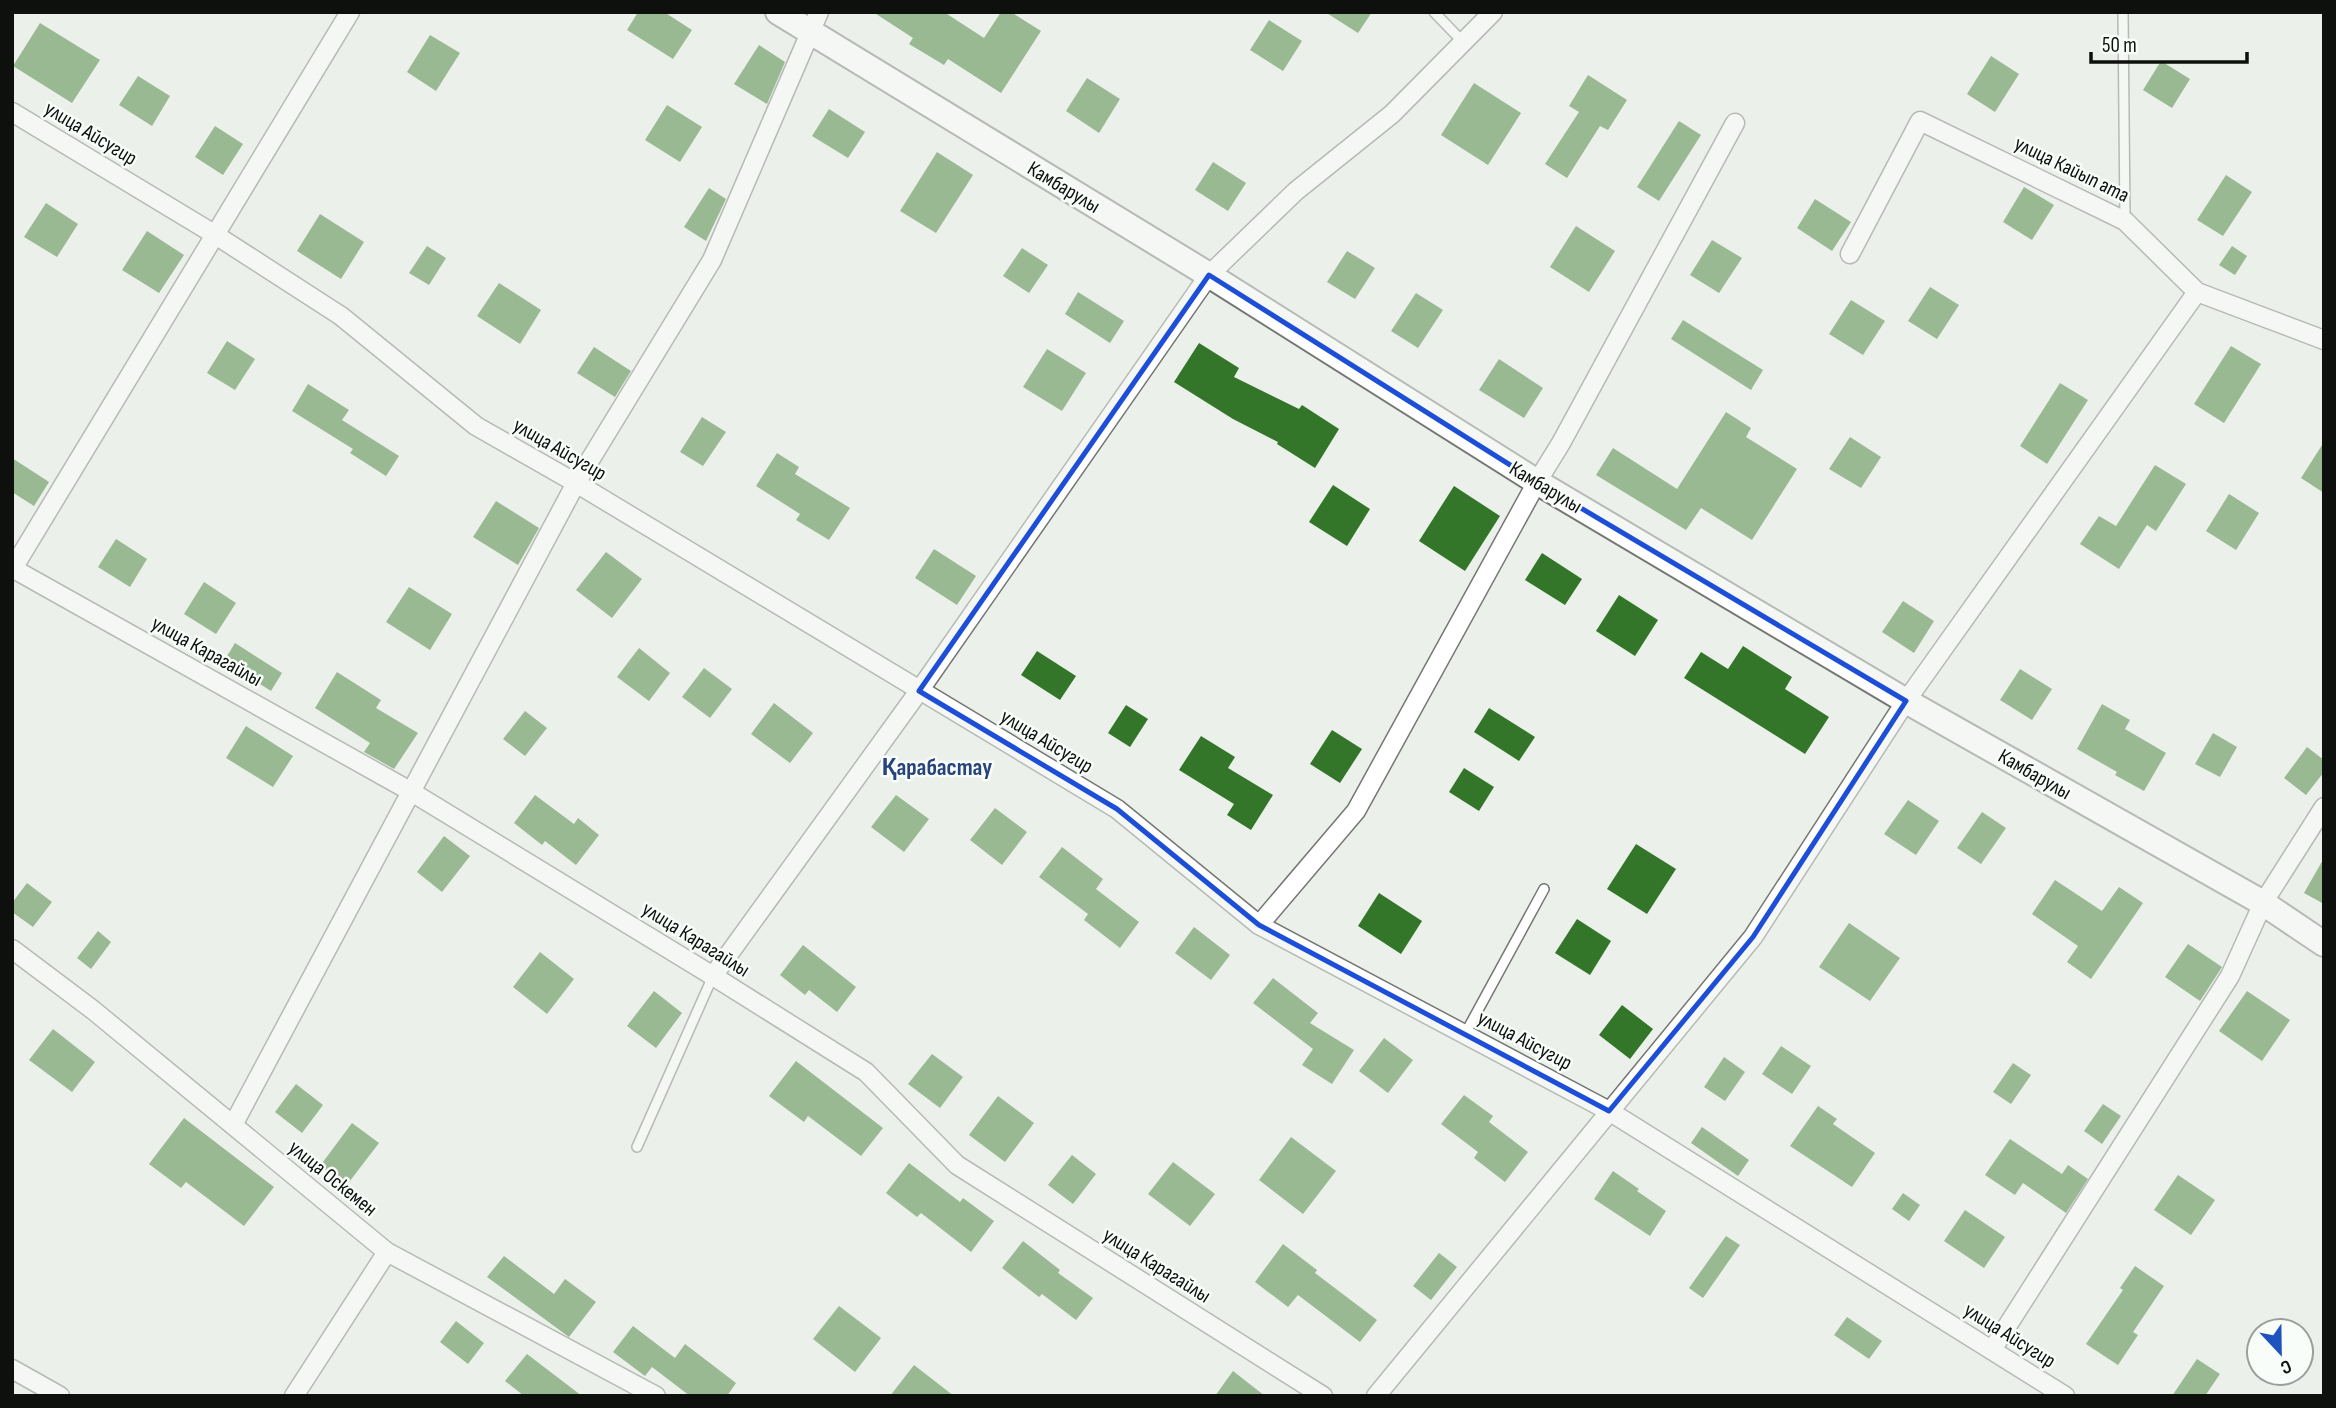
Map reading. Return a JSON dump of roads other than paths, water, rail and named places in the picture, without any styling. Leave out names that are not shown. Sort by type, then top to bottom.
[{"type":"street","points":[[13,569],[350,12]]},
{"type":"street","name":"Камбарулы","points":[[778,12],[814,22],[1536,482],[1906,701],[2263,904],[2324,944]]},
{"type":"street","points":[[713,976],[919,691],[1209,275],[1296,191],[1392,114],[1493,12]]},
{"type":"street","points":[[233,1125],[576,483],[712,260],[814,22]]},
{"type":"street","name":"улица Айсугир","points":[[12,112],[214,234],[341,316],[476,426],[576,483],[1117,809],[1259,925],[1609,1111],[2065,1396]]},
{"type":"street","name":"улица Кайып ата","points":[[1850,254],[1920,121],[2125,221],[2196,292],[2324,340]]},
{"type":"street","points":[[1259,925],[1356,811],[1735,123]]},
{"type":"street","points":[[1376,1396],[1752,937],[1906,701],[2196,292]]},
{"type":"street","name":"улица Карагайлы","points":[[13,569],[410,791],[866,1072],[957,1165],[1323,1396]]},
{"type":"street","points":[[1992,1350],[2230,976],[2263,904],[2324,807]]},
{"type":"street","name":"улица Оскемен","points":[[12,949],[93,1010],[387,1252],[656,1396]]},
{"type":"street","points":[[294,1396],[387,1252]]},
{"type":"street","points":[[12,1369],[60,1396]]},
{"type":"lane","points":[[1434,12],[1463,42]]},
{"type":"lane","points":[[2123,12],[2125,221]]},
{"type":"lane","points":[[1465,1034],[1544,889]]},
{"type":"lane","points":[[637,1147],[713,976]]},
{"type":"district","name":"Қарабастау","points":[[937,767]]}]
